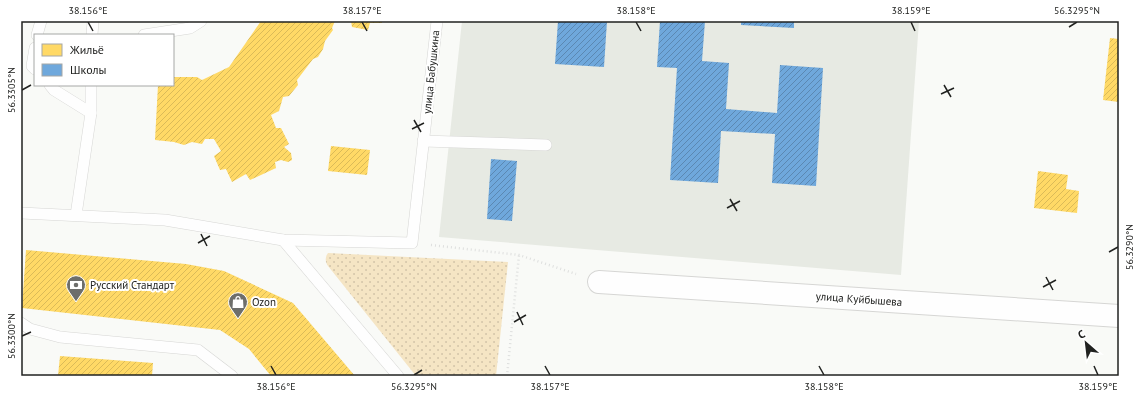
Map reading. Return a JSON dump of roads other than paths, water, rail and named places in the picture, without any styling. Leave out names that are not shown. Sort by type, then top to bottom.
[{"type":"street","name":"улица Куйбышева","points":[[599,282],[1119,316]]},
{"type":"lane","points":[[37,34],[41,21]]},
{"type":"lane","points":[[92,34],[93,21]]},
{"type":"lane","points":[[151,34],[190,28],[201,21]]},
{"type":"lane","name":"улица Бабушкина","points":[[283,240],[412,243],[437,21]]},
{"type":"lane","points":[[34,54],[32,66],[34,68]]},
{"type":"lane","points":[[51,86],[54,90],[91,113]]},
{"type":"lane","points":[[76,215],[91,113],[91,86]]},
{"type":"lane","points":[[423,141],[546,146]]},
{"type":"lane","points":[[21,213],[165,220],[283,240],[398,376]]},
{"type":"lane","points":[[21,323],[30,329],[60,337],[198,350],[232,376]]},
{"type":"place","name":"Русский Стандарт","points":[[76,302]]},
{"type":"place","name":"Ozon","points":[[238,319]]}]
